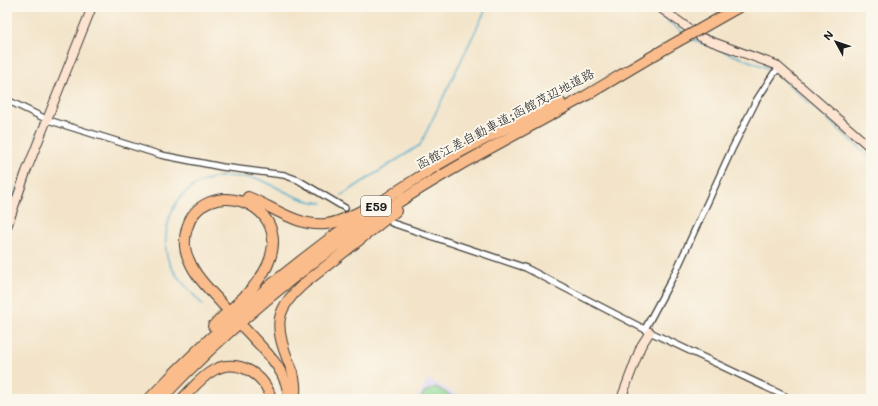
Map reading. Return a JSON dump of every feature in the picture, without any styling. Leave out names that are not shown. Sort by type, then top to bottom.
[{"type":"highway","name":"函館江差自動車道;函館茂辺地道路","points":[[161,399],[231,330],[302,271],[390,207],[468,160],[582,98],[739,7]]},
{"type":"highway","name":"函館江差自動車道;函館茂辺地道路","points":[[149,399],[202,345],[248,304],[296,264],[385,199],[455,156],[637,65]]},
{"type":"highway","points":[[294,399],[295,385],[292,371],[282,346],[278,327],[280,312],[292,294],[393,213],[468,160]]},
{"type":"highway","points":[[149,399],[200,339],[256,282],[270,259],[272,237],[270,227],[264,216],[254,207],[240,200],[219,200],[207,204],[197,212],[188,223],[185,237],[188,260],[222,308],[188,271],[179,246],[183,221],[192,208],[202,200],[215,194],[228,193],[241,195],[300,221],[326,224],[341,220],[385,199]]},
{"type":"highway","points":[[283,399],[280,380],[242,330],[279,368],[286,381],[289,399]]},
{"type":"highway","points":[[182,399],[202,379],[215,370],[225,366],[237,366],[245,368],[266,384],[270,399]]},
{"type":"street","points":[[7,227],[26,172],[92,7]]},
{"type":"street","points":[[659,7],[702,38],[766,60],[871,148]]},
{"type":"street","points":[[621,399],[648,331],[739,135],[756,101],[777,70]]},
{"type":"street","points":[[7,100],[48,120],[176,159],[284,174],[298,180],[345,208]]},
{"type":"street","points":[[392,223],[526,268],[648,331],[791,399]]},
{"type":"shaded area","points":[[428,379],[466,399],[417,399]]},
{"type":"green space","points":[[436,387],[457,399],[421,399],[424,392]]},
{"type":"waterway","points":[[342,195],[420,145],[487,7]]},
{"type":"waterway","points":[[648,7],[684,33]]},
{"type":"waterway","points":[[691,39],[773,70]]},
{"type":"waterway","points":[[776,73],[871,158]]},
{"type":"waterway","points":[[36,137],[42,121]]},
{"type":"waterway","points":[[203,305],[185,286],[172,268],[166,247],[166,235],[173,209],[179,199],[187,191],[205,180],[227,176],[239,177],[258,179],[304,200],[323,203]]},
{"type":"waterway","points":[[7,214],[17,187]]},
{"type":"tunnel","points":[[219,310],[240,332]]}]
